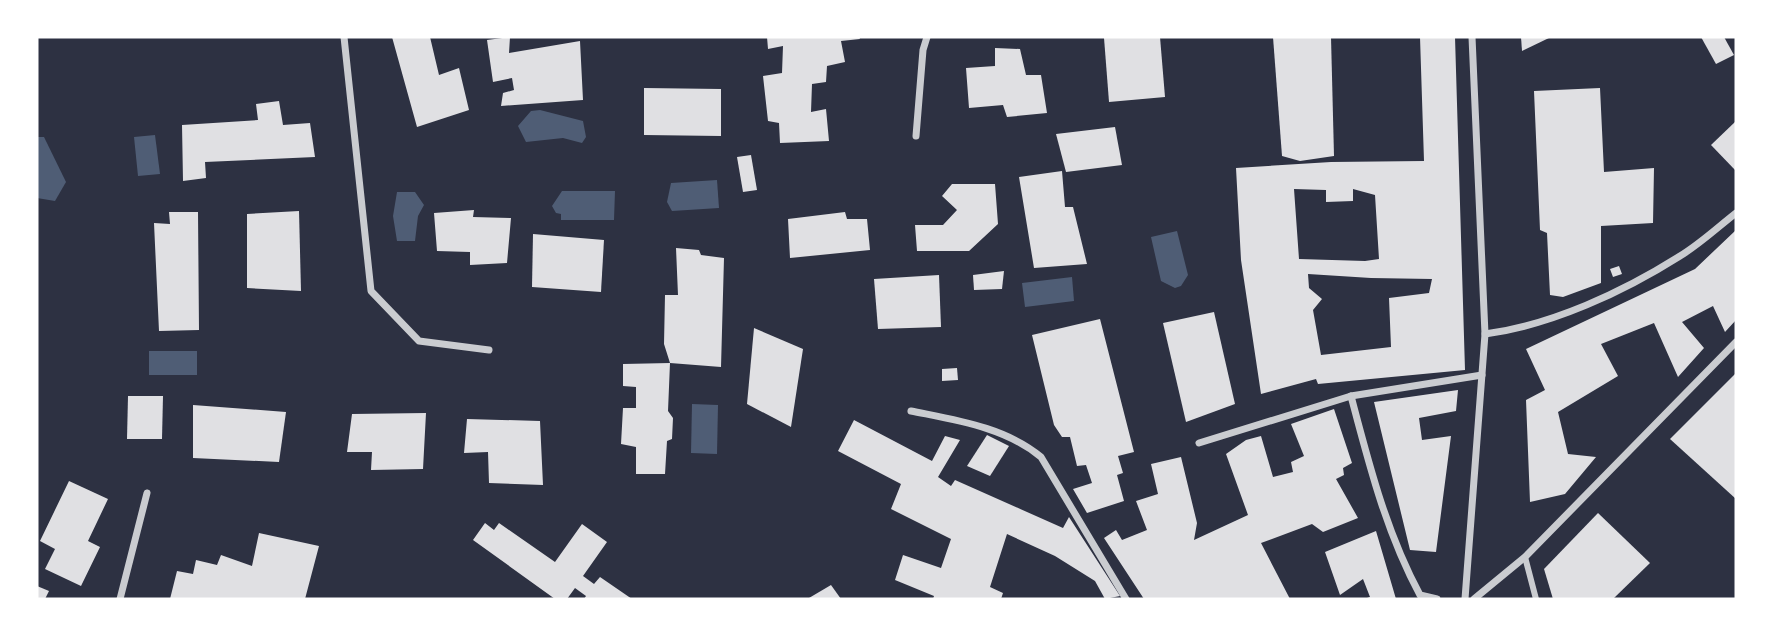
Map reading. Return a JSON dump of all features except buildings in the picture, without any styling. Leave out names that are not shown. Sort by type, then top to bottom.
[{"type":"street","points":[[344,37],[371,291],[419,341],[489,350]]},
{"type":"street","points":[[916,136],[923,50],[927,37]]},
{"type":"street","points":[[1465,599],[1485,334],[1472,37]]},
{"type":"street","points":[[1485,334],[1517,330],[1605,296],[1681,256],[1736,213]]},
{"type":"street","points":[[1474,599],[1525,557],[1736,342]]},
{"type":"street","points":[[1199,443],[1351,396],[1482,375]]},
{"type":"street","points":[[1351,396],[1369,467],[1398,555],[1420,595],[1437,599]]},
{"type":"street","points":[[911,411],[981,426],[1030,447],[1041,457],[1126,599]]},
{"type":"street","points":[[120,599],[147,493]]},
{"type":"street","points":[[1525,557],[1536,599]]},
{"type":"water","points":[[540,110],[583,121],[586,137],[582,143],[563,138],[526,142],[518,126],[531,111]]},
{"type":"water","points":[[155,135],[160,174],[138,176],[134,137]]},
{"type":"water","points":[[37,137],[44,137],[66,182],[55,201],[37,198]]},
{"type":"water","points":[[717,180],[719,208],[672,211],[667,202],[671,183]]},
{"type":"water","points":[[562,191],[615,191],[614,220],[561,220],[561,214],[556,213],[552,206]]},
{"type":"water","points":[[397,192],[415,192],[424,205],[418,216],[415,241],[397,241],[393,216]]},
{"type":"water","points":[[1177,231],[1188,275],[1181,286],[1175,288],[1161,281],[1151,237]]},
{"type":"water","points":[[1072,277],[1074,301],[1025,307],[1022,283]]},
{"type":"water","points":[[149,351],[197,351],[197,375],[149,375]]},
{"type":"water","points":[[692,404],[718,405],[717,454],[691,453]]}]
